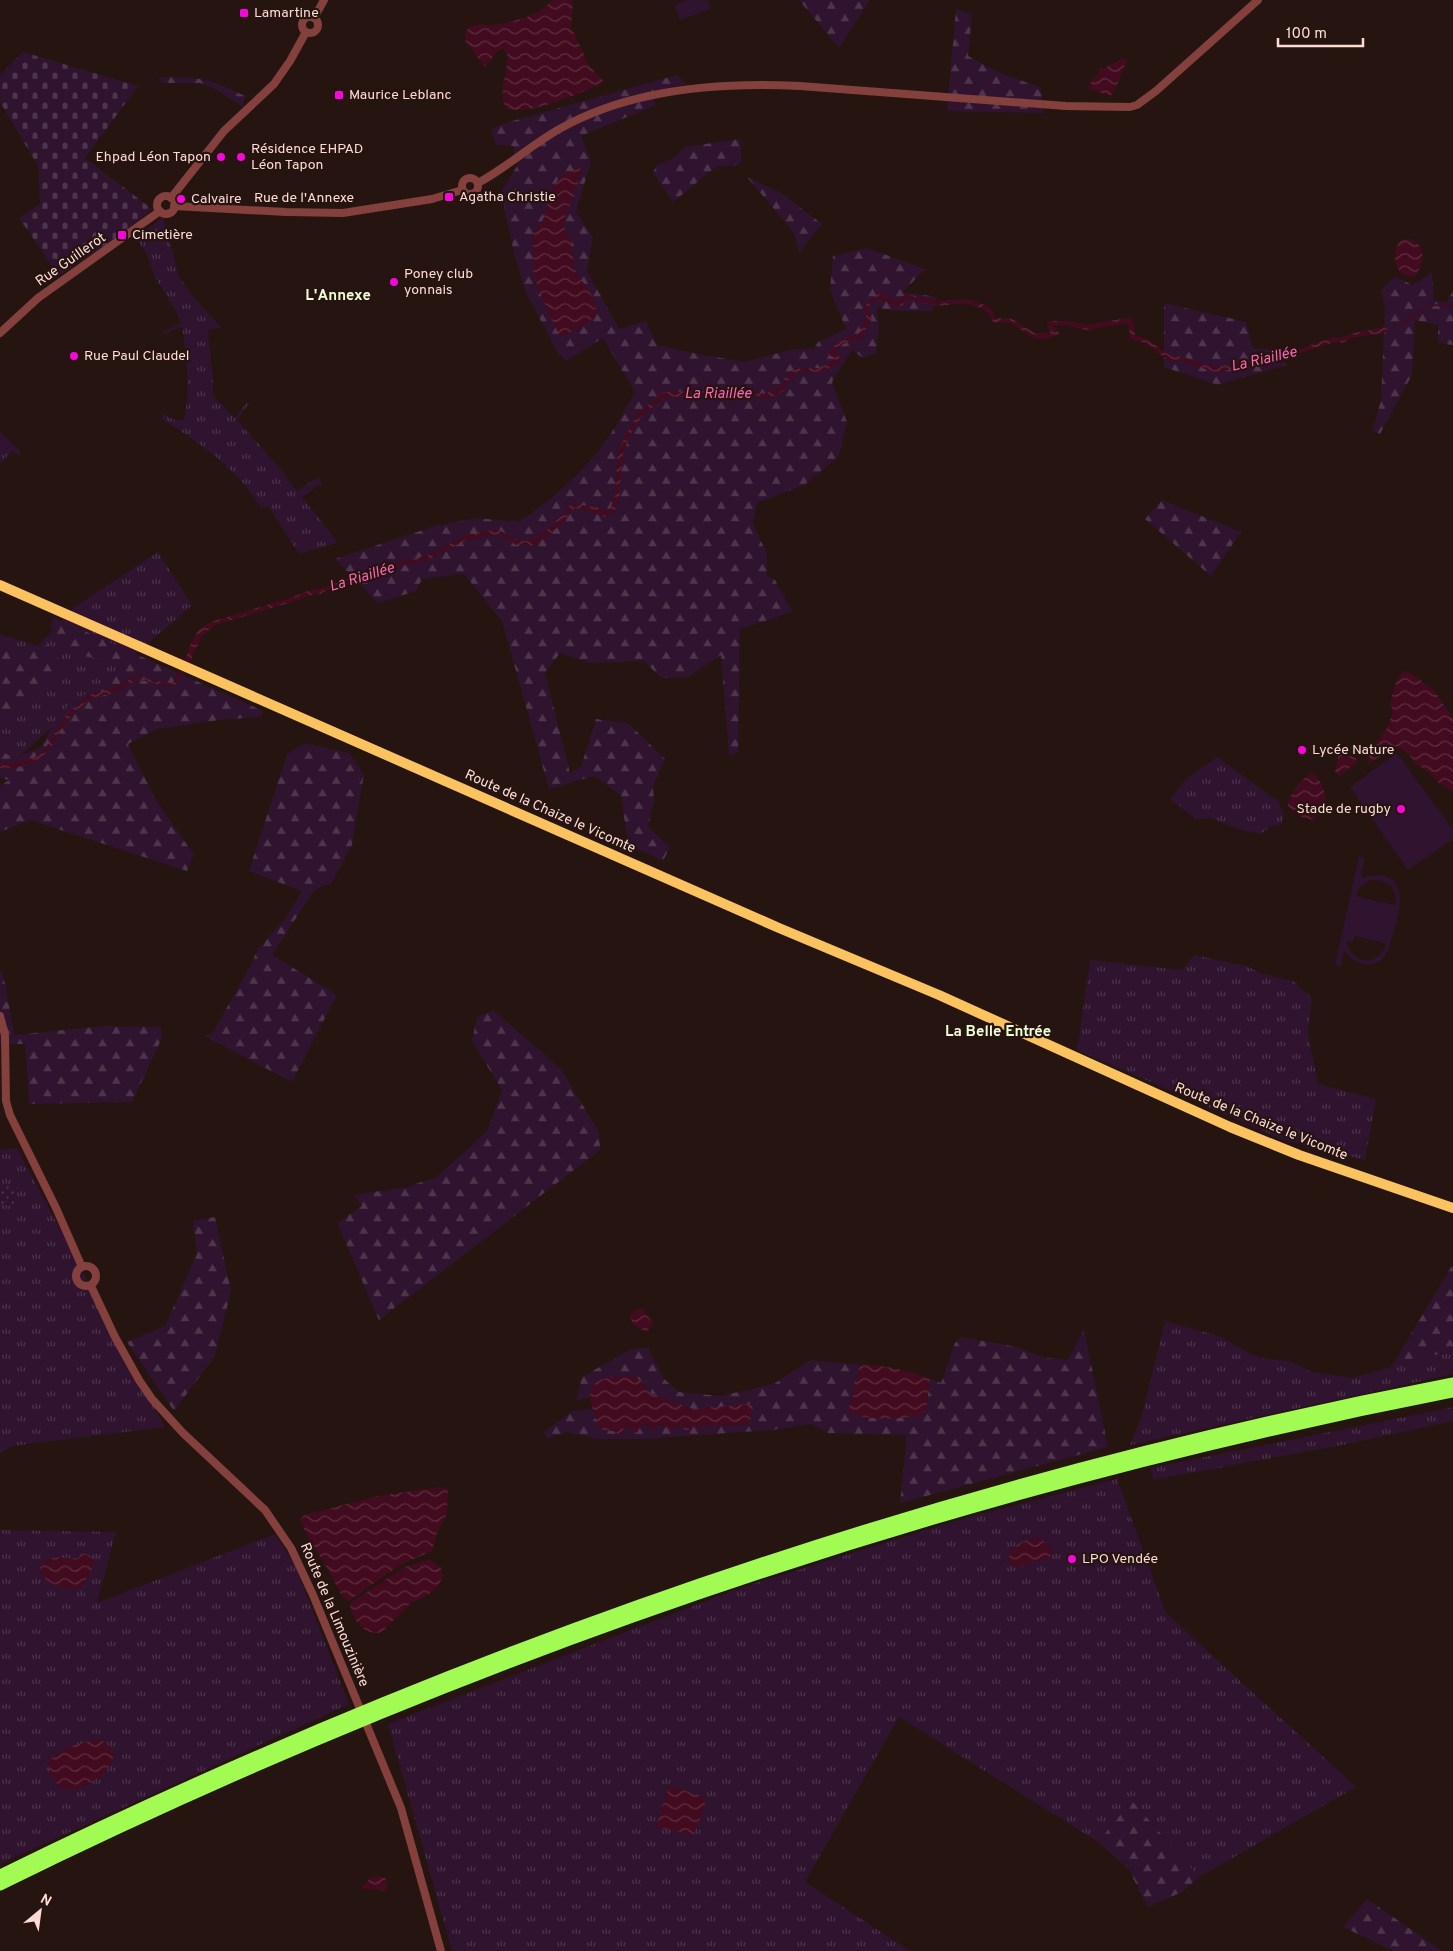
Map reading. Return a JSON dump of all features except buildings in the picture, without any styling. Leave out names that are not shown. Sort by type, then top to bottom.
[{"type":"highway","points":[[0,1875],[178,1791],[366,1709],[532,1644],[707,1581],[900,1519],[1080,1468],[1281,1419],[1453,1383]]},
{"type":"highway","points":[[0,1885],[173,1802],[352,1724],[510,1661],[718,1586],[894,1530],[1101,1472],[1274,1430],[1453,1392]]},
{"type":"main road","name":"Route de la Chaize le Vicomte","points":[[0,585],[865,965],[898,983],[1062,1052],[1278,1147],[1453,1208]]},
{"type":"street","points":[[171,198],[224,131],[274,84],[290,61],[306,32],[312,32],[317,29],[318,23],[314,18],[324,0]]},
{"type":"street","points":[[478,183],[498,172],[554,132],[582,117],[640,99],[710,86],[767,84],[1066,106],[1130,107],[1137,105],[1156,91],[1258,0]]},
{"type":"street","points":[[466,179],[474,179],[478,183],[478,189],[472,195],[465,194],[462,190],[462,182],[466,179]]},
{"type":"street","name":"Rue de l'Annexe","points":[[174,206],[344,213],[432,199],[462,190]]},
{"type":"street","points":[[164,196],[171,198],[174,206],[172,211],[168,213],[160,211],[157,206],[158,200],[164,196]]},
{"type":"street","name":"Rue Guillerot","points":[[0,333],[38,298],[160,211]]},
{"type":"street","points":[[0,1016],[5,1035],[6,1101],[10,1115],[56,1208],[82,1267]]},
{"type":"street","points":[[82,1267],[91,1267],[96,1272],[96,1278],[91,1286],[83,1286],[78,1281],[77,1273],[82,1267]]},
{"type":"street","name":"Route de la Limouzinière","points":[[91,1286],[139,1380],[152,1399],[192,1442],[264,1510],[283,1534],[304,1574],[356,1697],[406,1824],[441,1951]]},
{"type":"green space","points":[[687,0],[708,0],[711,9],[680,20],[674,5]]},
{"type":"green space","points":[[799,0],[870,0],[839,48]]},
{"type":"green space","points":[[956,9],[972,14],[968,56],[996,71],[1041,88],[1044,113],[947,111]]},
{"type":"green space","points":[[23,52],[138,86],[85,158],[152,209],[130,229],[59,276],[19,218],[40,204],[38,166],[0,102],[0,75]]},
{"type":"green space","points":[[677,75],[686,84],[649,92],[656,105],[581,136],[591,161],[576,212],[593,237],[587,271],[619,329],[646,321],[657,345],[744,362],[790,350],[814,348],[819,341],[846,329],[830,290],[833,256],[867,248],[925,269],[903,292],[937,297],[932,311],[900,311],[877,308],[879,327],[876,353],[863,358],[852,350],[832,382],[847,422],[839,456],[804,485],[757,503],[753,524],[767,554],[767,576],[775,580],[792,611],[740,629],[738,752],[729,756],[721,655],[688,677],[661,678],[644,661],[591,663],[560,653],[545,673],[570,773],[581,767],[596,719],[628,723],[665,759],[653,787],[654,802],[648,827],[670,847],[663,861],[628,845],[621,795],[594,776],[549,789],[502,621],[464,574],[422,579],[416,591],[378,603],[335,559],[435,526],[477,518],[519,522],[570,481],[594,457],[607,439],[635,392],[603,338],[566,361],[558,353],[526,293],[514,253],[501,192],[517,166],[513,146],[496,145],[491,130],[502,124]]},
{"type":"green space","points":[[174,77],[203,80],[227,88],[245,96],[243,107],[217,90],[200,83],[162,83],[158,78]]},
{"type":"green space","points":[[740,139],[742,161],[737,165],[716,167],[673,202],[653,173],[656,166],[675,157],[685,147]]},
{"type":"green space","points":[[747,177],[781,193],[822,224],[799,253],[794,233]]},
{"type":"green space","points":[[163,217],[179,276],[190,293],[221,327],[208,330],[213,396],[235,418],[247,402],[250,402],[237,420],[279,467],[297,491],[318,477],[322,483],[302,497],[337,543],[299,554],[268,506],[261,508],[246,486],[216,457],[193,439],[161,419],[163,414],[175,420],[184,419],[187,385],[184,337],[182,326],[162,335],[163,332],[181,323],[176,311],[155,277],[146,253],[136,238]]},
{"type":"green space","points":[[1432,272],[1434,301],[1447,302],[1453,290],[1453,345],[1438,343],[1438,325],[1415,320],[1412,375],[1380,434],[1372,430],[1381,401],[1385,307],[1381,290],[1395,277],[1413,285]]},
{"type":"green space","points":[[1164,303],[1246,322],[1253,349],[1281,349],[1286,365],[1218,385],[1164,367]]},
{"type":"green space","points":[[0,431],[21,452],[19,456],[13,451],[0,463]]},
{"type":"green space","points":[[1162,500],[1241,532],[1211,576],[1145,519]]},
{"type":"green space","points":[[158,552],[192,605],[0,773],[0,634],[38,646],[73,608]]},
{"type":"green space","points":[[53,617],[263,711],[261,717],[219,720],[157,729],[128,744],[156,800],[194,855],[187,871],[30,820],[0,832],[0,786],[9,780],[0,778],[0,751],[15,758],[41,747],[61,711],[111,676],[123,664],[79,655],[50,627]]},
{"type":"green space","points":[[0,638],[27,652],[47,645],[61,662],[48,689],[10,722],[0,723]]},
{"type":"green space","points":[[305,743],[349,753],[364,774],[352,845],[331,884],[322,886],[313,892],[272,955],[337,995],[292,1082],[203,1035],[212,1034],[253,961],[257,950],[285,919],[302,891],[249,871],[287,754]]},
{"type":"green space","name":"Stade de rugby","points":[[1397,753],[1453,830],[1452,840],[1408,870],[1350,787]]},
{"type":"green space","points":[[1217,757],[1278,801],[1284,814],[1281,825],[1271,826],[1261,834],[1238,829],[1211,818],[1196,819],[1170,799],[1186,779]]},
{"type":"green space","points":[[1359,856],[1365,858],[1361,878],[1380,875],[1391,878],[1397,885],[1400,895],[1398,917],[1389,949],[1379,961],[1374,964],[1362,964],[1344,951],[1341,966],[1335,965]],"holes":[[[1370,880],[1381,881],[1390,885],[1395,893],[1395,905],[1356,896],[1359,888]],[[1355,936],[1386,943],[1386,945],[1376,957],[1371,960],[1364,960],[1353,955],[1349,949],[1346,941],[1353,942]]]},
{"type":"green space","points":[[1194,955],[1247,966],[1260,973],[1295,982],[1312,999],[1308,1033],[1318,1084],[1376,1099],[1365,1160],[1284,1140],[1077,1050],[1090,960],[1182,970]]},
{"type":"green space","points":[[0,968],[6,987],[14,1035],[104,1026],[161,1027],[162,1038],[132,1102],[29,1104],[25,1044],[0,1044]]},
{"type":"green space","points":[[493,1010],[560,1068],[599,1132],[600,1150],[379,1320],[337,1223],[362,1206],[354,1195],[406,1187],[437,1177],[487,1131],[502,1090],[472,1041],[477,1017]]},
{"type":"green space","points":[[17,1148],[165,1427],[12,1446],[0,1454],[0,1150]]},
{"type":"green space","points":[[0,1184],[18,1188],[14,1207],[0,1204]]},
{"type":"green space","points":[[215,1217],[231,1291],[215,1356],[174,1411],[127,1342],[165,1326],[197,1254],[193,1221]]},
{"type":"green space","points":[[1453,1264],[1453,1351],[1393,1364]]},
{"type":"green space","points":[[1165,1321],[1222,1337],[1237,1347],[1261,1358],[1290,1361],[1312,1372],[1352,1378],[1391,1367],[1393,1364],[1453,1351],[1453,1374],[1130,1445],[1142,1415]]},
{"type":"green space","points":[[1084,1329],[1108,1447],[900,1503],[907,1435],[828,1433],[811,1424],[772,1430],[644,1439],[598,1439],[566,1432],[547,1439],[544,1432],[572,1411],[592,1409],[599,1427],[603,1430],[613,1431],[641,1425],[743,1425],[749,1423],[751,1412],[693,1409],[650,1393],[641,1381],[590,1391],[590,1398],[576,1400],[582,1377],[631,1349],[648,1347],[663,1378],[679,1392],[720,1396],[774,1384],[810,1360],[861,1365],[848,1412],[926,1410],[930,1379],[941,1383],[955,1343],[961,1337],[1017,1347],[1046,1358],[1068,1360]]},
{"type":"green space","points":[[1453,1407],[1453,1421],[1342,1445],[1153,1480],[1151,1468]]},
{"type":"green space","points":[[1117,1479],[1166,1613],[1356,1787],[1199,1877],[1132,1801],[1098,1842],[899,1717],[805,1882],[910,1951],[452,1951],[388,1724],[737,1589],[958,1520]]},
{"type":"green space","points":[[0,1530],[116,1532],[97,1603],[275,1534],[294,1563],[349,1704],[0,1864]]},
{"type":"green space","points":[[1132,1801],[1199,1877],[1182,1892],[1148,1907],[1129,1870],[1098,1842]]},
{"type":"green space","points":[[1367,1899],[1442,1951],[1394,1951],[1343,1927]]},
{"type":"water","points":[[552,0],[573,0],[571,27],[590,67],[604,83],[543,106],[530,109],[506,109],[503,89],[507,53],[503,49],[500,50],[485,67],[465,41],[466,31],[475,25],[498,24],[524,18],[540,11]]},
{"type":"water","points":[[1124,58],[1127,59],[1127,62],[1110,96],[1089,89],[1088,86],[1100,69]]},
{"type":"water","points":[[579,168],[582,172],[564,221],[566,235],[571,237],[574,268],[595,301],[597,315],[581,327],[560,337],[539,291],[533,270],[533,233],[542,221],[551,193],[558,180]]},
{"type":"water","points":[[1409,239],[1420,246],[1423,256],[1420,268],[1413,278],[1402,273],[1398,268],[1395,257],[1401,240]]},
{"type":"water","points":[[882,294],[897,301],[906,294],[937,301],[967,299],[985,305],[992,310],[995,318],[1012,319],[1036,334],[1051,332],[1047,326],[1048,321],[1069,321],[1086,325],[1128,318],[1134,324],[1135,335],[1147,339],[1171,356],[1185,357],[1192,361],[1217,367],[1291,352],[1334,337],[1341,338],[1386,326],[1388,332],[1351,338],[1343,343],[1334,342],[1292,356],[1217,372],[1190,365],[1184,361],[1169,361],[1145,343],[1130,339],[1129,326],[1126,323],[1086,330],[1052,325],[1060,334],[1046,339],[1035,339],[1011,323],[994,323],[983,309],[966,303],[937,306],[908,299],[903,305],[897,307],[877,300],[867,310],[872,319],[861,338],[843,344],[834,352],[838,353],[841,362],[825,371],[796,373],[786,383],[784,391],[767,399],[752,394],[737,400],[708,395],[665,397],[641,417],[629,437],[622,458],[618,504],[612,513],[604,517],[590,511],[575,508],[554,530],[531,546],[525,544],[516,545],[498,534],[467,540],[430,559],[215,625],[202,636],[184,674],[174,686],[164,686],[141,680],[115,692],[90,700],[75,712],[44,755],[34,762],[20,767],[0,768],[0,764],[21,761],[35,757],[43,752],[67,714],[87,696],[115,687],[135,677],[168,683],[173,682],[178,676],[198,631],[208,623],[313,589],[319,589],[398,562],[429,555],[466,535],[498,529],[516,540],[532,539],[547,530],[572,504],[597,507],[604,511],[609,510],[616,492],[617,457],[625,436],[638,414],[663,392],[708,391],[737,395],[752,389],[765,394],[780,387],[786,375],[794,369],[819,368],[835,360],[827,352],[841,340],[858,334],[867,319],[863,309],[872,298]]},
{"type":"water","points":[[1404,671],[1433,689],[1453,718],[1453,793],[1415,763],[1409,754],[1396,746],[1368,765],[1369,757],[1366,752],[1380,738],[1389,723],[1393,710],[1390,704],[1393,691],[1398,678]]},
{"type":"water","points":[[1340,755],[1355,757],[1358,761],[1340,776],[1335,772]]},
{"type":"water","points":[[1312,773],[1321,783],[1326,799],[1323,810],[1313,820],[1299,816],[1288,806],[1290,797],[1296,787]]},
{"type":"water","points":[[642,1308],[653,1323],[647,1332],[633,1325],[630,1315]]},
{"type":"water","points":[[867,1364],[907,1371],[930,1379],[926,1410],[923,1414],[896,1418],[874,1418],[863,1417],[848,1411],[859,1369],[861,1365]]},
{"type":"water","points":[[635,1375],[650,1393],[693,1409],[751,1404],[752,1412],[749,1423],[743,1425],[693,1426],[689,1430],[685,1430],[682,1426],[675,1426],[672,1430],[668,1430],[666,1425],[658,1424],[652,1431],[648,1424],[641,1425],[637,1433],[633,1432],[631,1426],[624,1428],[620,1435],[613,1431],[603,1430],[599,1427],[591,1400],[593,1385],[608,1378]]},
{"type":"water","points":[[440,1487],[448,1489],[447,1514],[437,1533],[432,1551],[402,1564],[348,1601],[345,1599],[338,1590],[303,1527],[300,1520],[304,1515],[378,1496]]},
{"type":"water","points":[[1034,1537],[1043,1540],[1049,1546],[1052,1552],[1049,1558],[1021,1567],[1009,1564],[1009,1558],[1013,1549],[1020,1543]]},
{"type":"water","points":[[81,1553],[89,1555],[95,1562],[80,1588],[59,1586],[49,1582],[42,1575],[40,1567],[50,1559],[74,1559],[79,1558]]},
{"type":"water","points":[[430,1559],[441,1568],[443,1575],[438,1587],[425,1597],[411,1603],[382,1632],[370,1632],[356,1621],[350,1603],[405,1567]]},
{"type":"water","points":[[99,1739],[107,1744],[112,1750],[113,1755],[110,1766],[105,1772],[93,1781],[78,1788],[64,1788],[59,1785],[54,1780],[48,1764],[52,1758],[64,1749]]},
{"type":"water","points":[[669,1786],[702,1796],[706,1801],[694,1835],[656,1827]]},
{"type":"water","points":[[372,1876],[385,1877],[388,1888],[383,1891],[361,1888]]},
{"type":"waterway","name":"La Riaillée","points":[[1431,305],[1453,306]]},
{"type":"waterway","name":"La Riaillée","points":[[1398,326],[1422,308]]},
{"type":"place","name":"Lamartine","points":[[244,13]]},
{"type":"place","name":"Maurice Leblanc","points":[[339,95]]},
{"type":"place","name":"Ehpad Léon Tapon","points":[[221,157]]},
{"type":"place","name":"Résidence EHPAD Léon Tapon","points":[[241,157]]},
{"type":"place","name":"Agatha Christie","points":[[449,197]]},
{"type":"place","name":"Calvaire","points":[[181,199]]},
{"type":"place","name":"Cimetière","points":[[122,235]]},
{"type":"place","name":"Poney club yonnais","points":[[394,282]]},
{"type":"place","name":"Rue Paul Claudel","points":[[74,356]]},
{"type":"place","name":"Lycée Nature","points":[[1302,750]]},
{"type":"place","name":"Stade de rugby","points":[[1401,809]]},
{"type":"place","name":"LPO Vendée","points":[[1072,1559]]},
{"type":"district","name":"L'Annexe","points":[[338,296]]},
{"type":"district","name":"La Belle Entrée","points":[[998,1032]]}]
